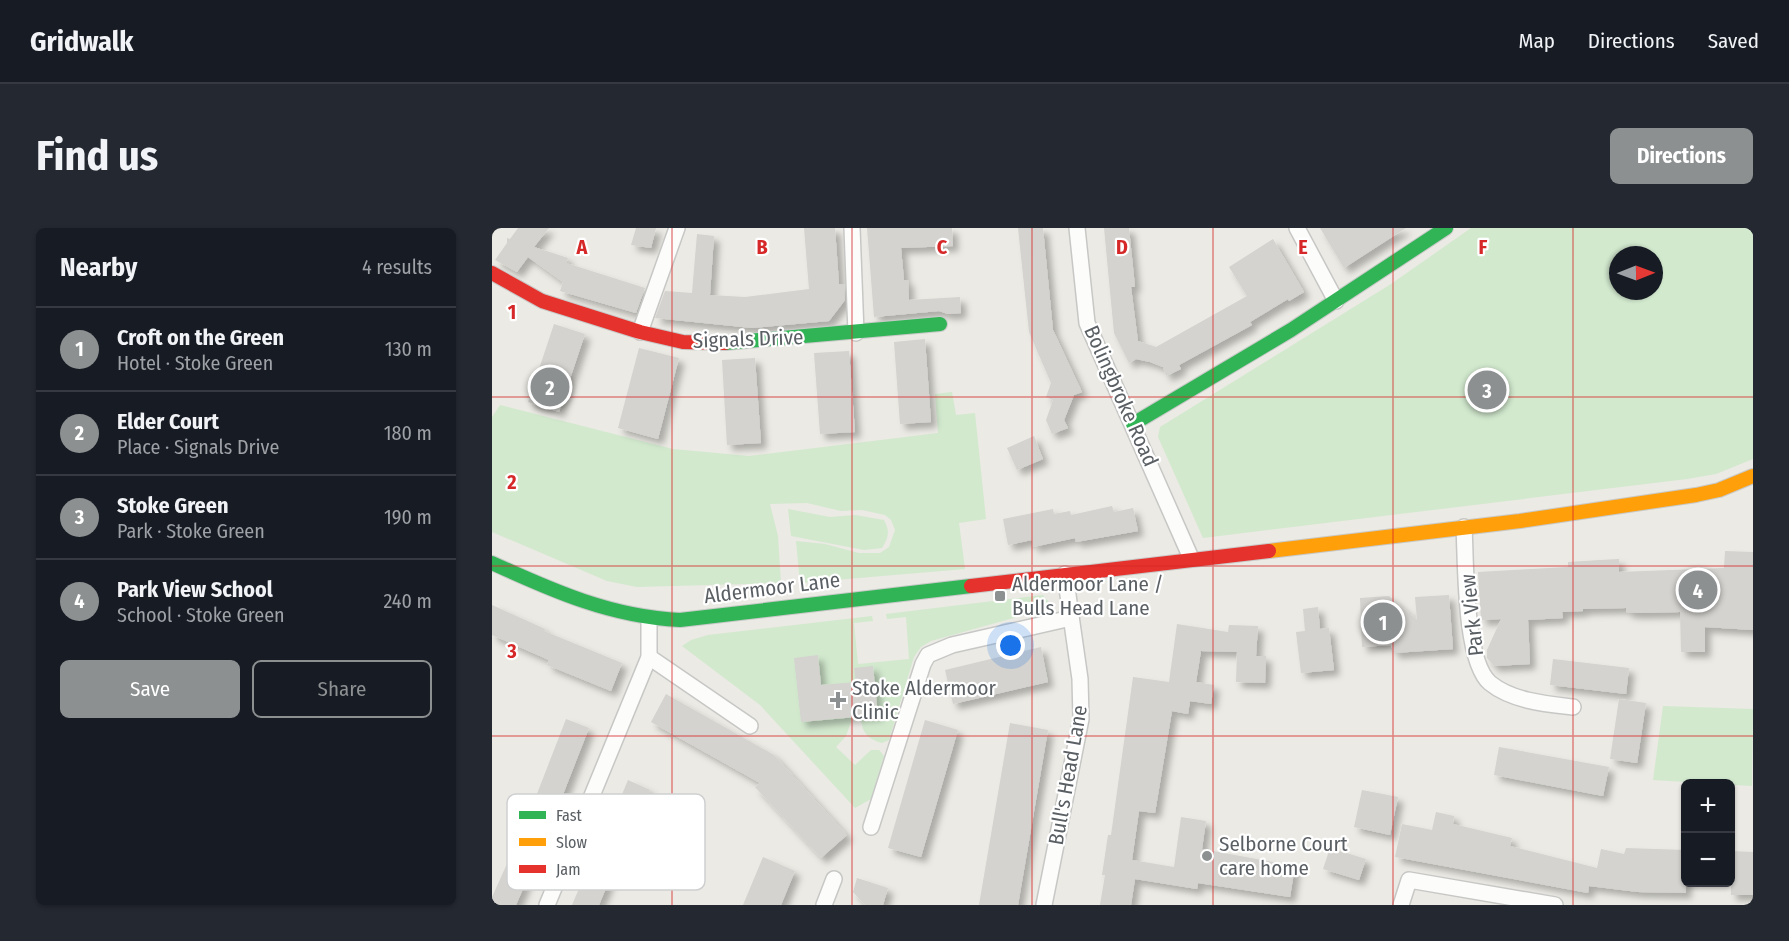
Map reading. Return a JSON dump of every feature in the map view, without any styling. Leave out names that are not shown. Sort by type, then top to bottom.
[{"type":"street","points":[[640,332],[677,228]]},
{"type":"street","points":[[852,228],[856,333]]},
{"type":"street","name":"Bolingbroke Road","points":[[1077,228],[1087,323],[1191,558]]},
{"type":"street","points":[[1298,228],[1336,301]]},
{"type":"street","points":[[1133,424],[1336,301],[1446,228]]},
{"type":"street","name":"Signals Drive","points":[[492,273],[534,298],[640,332],[702,344],[856,333],[940,324]]},
{"type":"street","name":"Aldermoor Lane","points":[[492,563],[594,606],[649,620],[691,618],[1464,527],[1696,495],[1719,490],[1753,476]]},
{"type":"street","name":"Park View","points":[[1464,527],[1472,643],[1482,674],[1490,683],[1510,693],[1538,702],[1573,707]]},
{"type":"street","name":"Bull's Head Lane","points":[[1044,905],[1081,719],[1082,698],[1065,574]]},
{"type":"street","points":[[871,827],[923,664],[928,655],[952,645],[1071,618]]},
{"type":"street","points":[[593,794],[649,657],[649,620]]},
{"type":"street","points":[[649,657],[750,726]]},
{"type":"street","points":[[824,905],[834,879]]},
{"type":"street","points":[[1401,905],[1409,880],[1555,905]]},
{"type":"street","points":[[547,905],[553,890]]},
{"type":"green space","points":[[1471,228],[1753,228],[1753,459],[1716,474],[1203,538],[1158,437],[1160,427],[1391,284]]},
{"type":"green space","points":[[952,392],[956,415],[975,413],[986,519],[959,523],[965,569],[800,583],[796,541],[825,544],[859,553],[880,553],[889,547],[895,530],[891,520],[885,515],[862,510],[841,511],[807,503],[770,504],[778,536],[781,583],[637,587],[607,581],[492,532],[492,417],[500,405],[673,449],[749,456],[938,433],[935,394]]},
{"type":"green space","points":[[788,509],[830,517],[855,515],[884,520],[888,531],[887,537],[882,548],[864,550],[791,536]]},
{"type":"green space","points":[[1043,595],[1050,608],[931,641],[921,647],[914,657],[889,740],[882,743],[873,740],[864,731],[861,718],[852,719],[846,736],[836,747],[855,765],[871,750],[879,750],[884,756],[871,799],[855,808],[760,705],[682,646],[691,640],[708,635],[872,616],[873,621],[854,623],[858,664],[909,659],[906,617],[887,619],[886,614]]},
{"type":"green space","points":[[1663,706],[1753,709],[1752,786],[1735,785],[1735,779],[1681,779],[1681,782],[1653,780]]},
{"type":"building","points":[[518,228],[549,228],[534,247],[568,258],[566,263],[645,288],[636,313],[560,291],[563,282],[528,257],[517,272],[495,260],[507,243],[507,238],[510,239]]},
{"type":"building","points":[[636,228],[656,228],[651,248],[631,245]]},
{"type":"building","points":[[804,228],[835,228],[839,284],[844,284],[845,300],[829,321],[752,328],[655,318],[665,291],[692,293],[697,234],[714,236],[710,295],[745,297],[809,289]]},
{"type":"building","points":[[867,228],[952,228],[953,246],[901,248],[904,280],[908,280],[909,300],[960,297],[961,313],[948,314],[939,311],[874,317]]},
{"type":"building","points":[[1018,228],[1043,228],[1053,330],[1082,392],[1074,395],[1064,420],[1068,428],[1052,434],[1046,420],[1053,400],[1046,397],[1051,383],[1029,332]]},
{"type":"building","points":[[1104,228],[1129,228],[1135,287],[1131,287],[1138,341],[1156,347],[1247,296],[1229,267],[1273,239],[1304,292],[1250,322],[1252,325],[1179,365],[1181,369],[1166,376],[1163,367],[1150,362],[1136,359],[1129,363],[1114,333]]},
{"type":"building","points":[[1320,228],[1406,228],[1344,268]]},
{"type":"building","points":[[554,324],[585,334],[559,412],[528,402]]},
{"type":"building","points":[[925,339],[931,422],[900,424],[894,342]]},
{"type":"building","points":[[639,348],[679,358],[658,439],[618,428]]},
{"type":"building","points":[[849,351],[855,432],[820,434],[814,353]]},
{"type":"building","points":[[755,358],[761,443],[727,445],[722,360]]},
{"type":"building","points":[[1034,436],[1043,459],[1017,470],[1007,448]]},
{"type":"building","points":[[1112,506],[1114,512],[1133,508],[1138,531],[1076,542],[1075,538],[1033,547],[1032,540],[1008,545],[1003,519],[1053,509],[1054,514],[1070,511],[1071,515]]},
{"type":"building","points":[[1725,551],[1753,552],[1753,630],[1705,627],[1705,652],[1681,652],[1680,612],[1638,613],[1626,612],[1626,608],[1583,609],[1583,611],[1562,612],[1563,618],[1528,620],[1530,664],[1494,666],[1487,658],[1487,650],[1501,619],[1481,620],[1478,572],[1568,567],[1568,562],[1619,559],[1619,572],[1724,568]]},
{"type":"building","points":[[1449,595],[1453,649],[1394,653],[1391,645],[1362,647],[1360,598],[1389,596],[1417,620],[1415,597]]},
{"type":"building","points":[[492,605],[545,629],[544,631],[622,663],[611,691],[547,665],[549,660],[492,635]]},
{"type":"building","points":[[1318,607],[1320,629],[1329,628],[1334,670],[1301,673],[1296,632],[1305,631],[1303,609]]},
{"type":"building","points":[[1177,624],[1228,632],[1229,625],[1258,626],[1256,656],[1266,656],[1265,683],[1236,682],[1237,652],[1201,651],[1196,682],[1214,685],[1211,704],[1190,701],[1188,714],[1172,711],[1155,813],[1139,811],[1132,860],[1174,867],[1181,817],[1206,821],[1202,849],[1295,866],[1290,897],[1198,883],[1197,889],[1135,879],[1131,905],[1100,905],[1105,875],[1102,875],[1108,835],[1111,835],[1133,677],[1169,682]]},
{"type":"building","points":[[1041,647],[1048,682],[953,704],[945,670]]},
{"type":"building","name":"Stoke Aldermoor Clinic","points":[[818,655],[821,685],[856,682],[854,668],[873,666],[878,715],[801,722],[794,658]]},
{"type":"building","points":[[1553,659],[1629,668],[1626,694],[1550,685]]},
{"type":"building","points":[[666,694],[774,755],[847,835],[821,858],[755,787],[760,783],[651,722]]},
{"type":"building","points":[[1619,699],[1646,703],[1637,763],[1610,759]]},
{"type":"building","points":[[566,719],[589,728],[563,794],[537,794]]},
{"type":"building","points":[[925,720],[958,730],[921,857],[888,848]]},
{"type":"building","points":[[1010,723],[1048,730],[1018,905],[979,905]]},
{"type":"building","points":[[1499,747],[1609,767],[1603,796],[1494,775]]},
{"type":"building","points":[[628,780],[650,790],[648,794],[622,794]]},
{"type":"building","points":[[1362,790],[1398,797],[1390,835],[1354,827]]},
{"type":"building","points":[[1436,812],[1454,816],[1453,824],[1512,838],[1510,846],[1597,868],[1601,849],[1624,854],[1626,848],[1681,850],[1681,887],[1686,887],[1686,893],[1638,892],[1589,886],[1588,893],[1395,857],[1402,824],[1432,830]]},
{"type":"building","points":[[1330,848],[1366,859],[1359,880],[1323,869]]},
{"type":"building","points":[[1735,851],[1753,852],[1753,895],[1731,895],[1731,887],[1735,887]]},
{"type":"building","points":[[763,857],[795,871],[781,905],[743,905]]},
{"type":"building","points":[[507,864],[507,890],[523,890],[516,905],[492,905],[492,897]]},
{"type":"building","points":[[857,878],[888,888],[883,905],[865,905],[853,892]]},
{"type":"building","points":[[578,890],[605,890],[599,905],[572,905]]},
{"type":"traffic: fast","points":[[1133,424],[1291,330],[1446,228]]},
{"type":"traffic: fast","points":[[725,343],[940,324]]},
{"type":"traffic: fast","points":[[492,563],[583,601],[631,614],[680,620],[971,586]]},
{"type":"traffic: slow","points":[[1269,551],[1520,521],[1696,495],[1719,490],[1753,476]]},
{"type":"traffic: jam","points":[[492,273],[542,301],[640,332],[683,342],[725,343]]},
{"type":"traffic: jam","points":[[971,586],[1269,551]]},
{"type":"place","name":"Elder Court","points":[[550,387]]},
{"type":"place","name":"Stoke Green","points":[[1487,390]]},
{"type":"place","name":"Park View School","points":[[1698,590]]},
{"type":"place","name":"Aldermoor Lane / Bulls Head Lane","points":[[1000,596]]},
{"type":"place","name":"Croft on the Green","points":[[1383,622]]},
{"type":"place","name":"Stoke Aldermoor Clinic","points":[[838,700]]},
{"type":"place","name":"Selborne Court care home","points":[[1207,856]]}]
